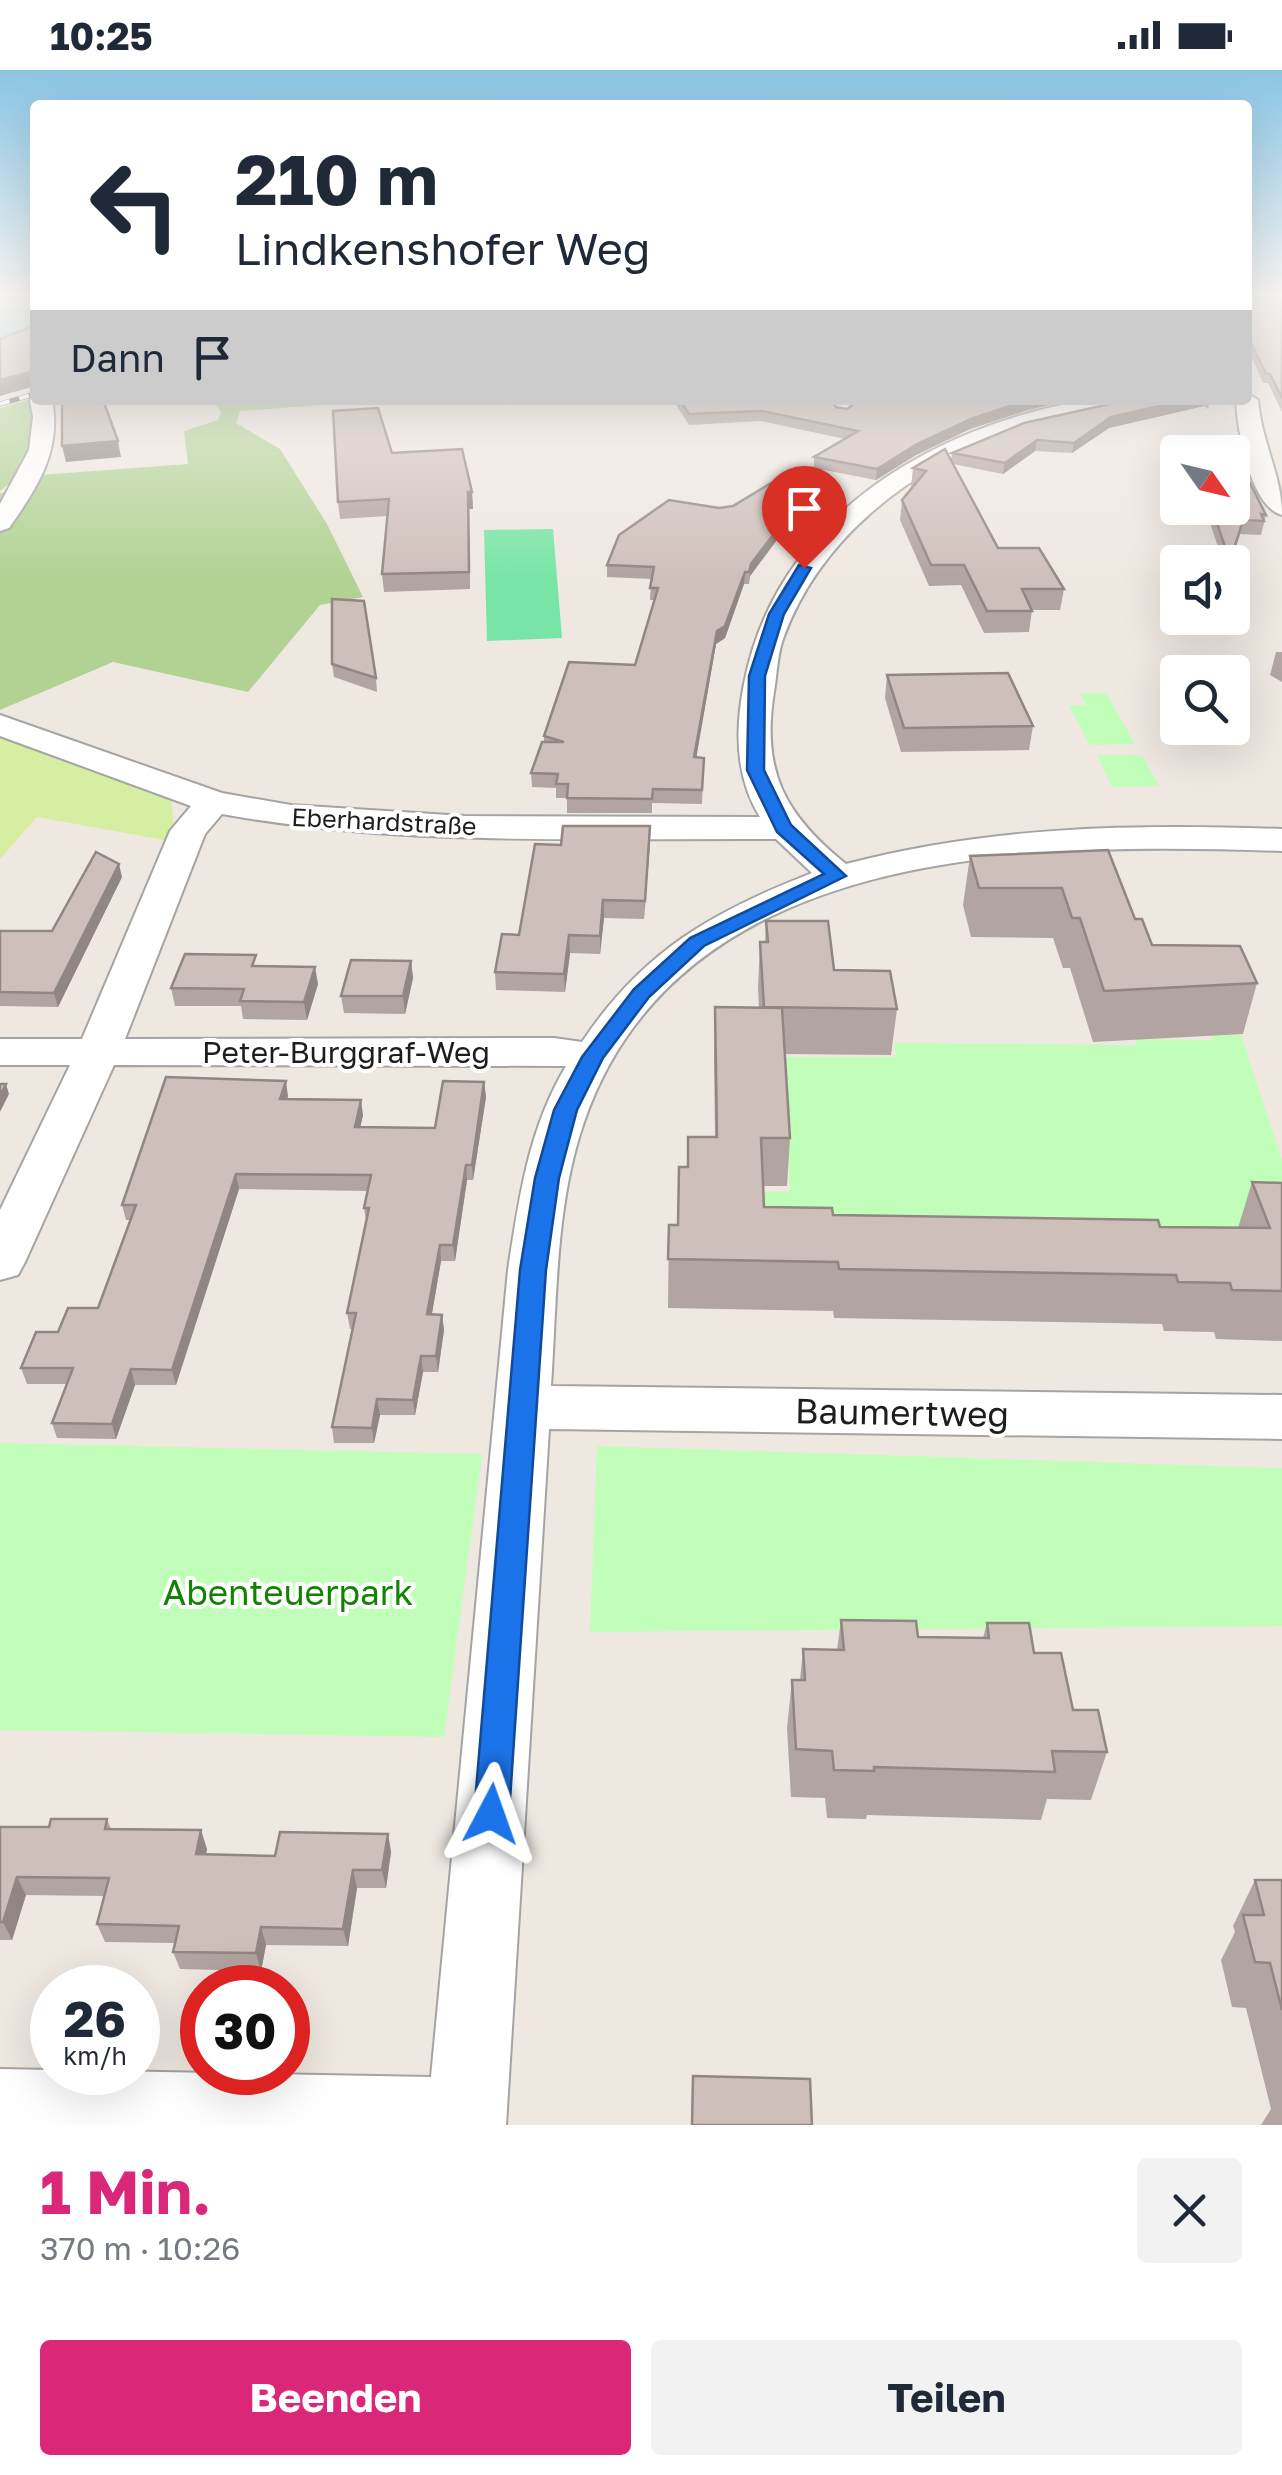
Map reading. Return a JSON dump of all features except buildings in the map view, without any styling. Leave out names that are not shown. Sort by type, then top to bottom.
[{"type":"street","points":[[0,522],[32,475],[40,455],[46,418],[39,405]]},
{"type":"street","points":[[1036,405],[1054,413]]},
{"type":"street","points":[[837,876],[783,828],[755,770],[757,676],[776,614],[804,568],[845,520],[883,486],[975,439],[1054,413],[1098,405]]},
{"type":"street","points":[[1250,405],[1246,422],[1254,457],[1282,507]]},
{"type":"street","name":"Eberhardstraße","points":[[0,725],[214,802],[290,816],[378,824],[783,828]]},
{"type":"street","points":[[0,1262],[98,1054],[188,831],[214,802]]},
{"type":"street","points":[[0,2108],[467,2121],[533,1270],[547,1178],[566,1110],[593,1057],[642,993],[697,942],[837,876],[896,860],[1034,842],[1122,837],[1282,840]]},
{"type":"street","name":"Peter-Burggraf-Weg","points":[[0,1052],[554,1051],[593,1057]]},
{"type":"street","name":"Baumertweg","points":[[522,1406],[1282,1417]]},
{"type":"green space","points":[[28,400],[32,405],[26,453],[17,474],[0,491],[0,408]]},
{"type":"green space","points":[[216,405],[320,405],[240,411],[236,423],[280,449],[327,524],[363,597],[320,605],[248,692],[113,662],[0,710],[0,494],[39,475],[188,464],[184,431],[218,420],[221,412]]},
{"type":"green space","points":[[553,529],[562,638],[487,641],[484,530]]},
{"type":"green space","points":[[1080,693],[1106,693],[1135,744],[1090,745],[1069,706],[1086,705]]},
{"type":"green space","points":[[0,731],[171,797],[175,842],[37,817],[0,859]]},
{"type":"green space","points":[[1097,755],[1142,755],[1159,786],[1112,787]]},
{"type":"green space","points":[[1212,1035],[1241,1035],[1282,1160],[1282,1229],[772,1240],[762,1192],[790,1191],[785,1057],[896,1057],[894,1043],[1136,1045],[1135,1039],[1212,1040]]},
{"type":"green space","name":"Abenteuerpark","points":[[0,1443],[482,1454],[444,1737],[0,1730]]},
{"type":"green space","points":[[597,1446],[1282,1468],[1282,1626],[590,1632]]},
{"type":"railway","points":[[0,404],[30,395]]},
{"type":"route","points":[[491,1814],[533,1270],[547,1178],[566,1110],[593,1057],[642,993],[697,942],[837,876],[783,828],[755,770],[757,676],[776,614],[804,568]]}]
